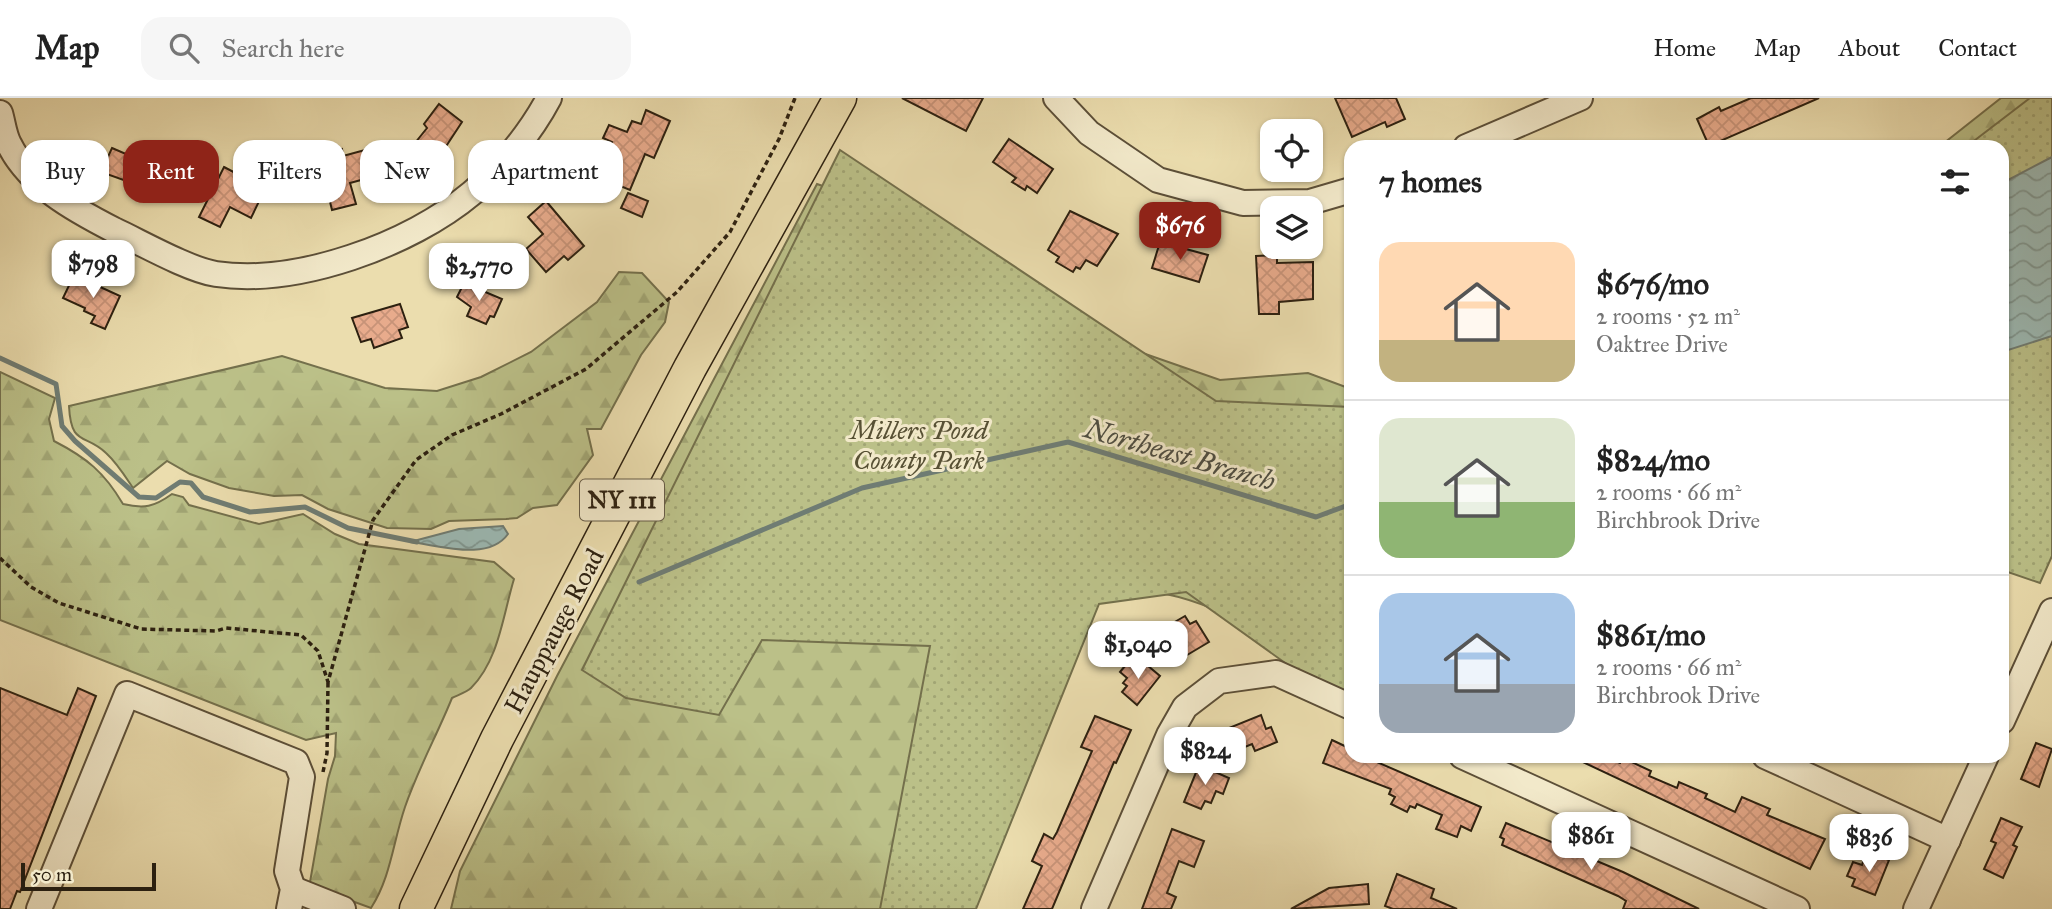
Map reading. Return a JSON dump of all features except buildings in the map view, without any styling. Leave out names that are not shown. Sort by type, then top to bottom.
[{"type":"main road","name":"Hauppauge Road","points":[[416,909],[497,739],[690,368],[840,98]]},
{"type":"street","points":[[0,113],[9,144],[36,180],[80,213],[213,274],[270,277],[332,263],[414,231],[472,193],[513,149],[548,98]]},
{"type":"street","points":[[1056,98],[1089,133],[1158,180],[1242,203],[1310,202],[1344,192]]},
{"type":"street","points":[[1482,140],[1575,99]]},
{"type":"street","points":[[2009,706],[2052,611]]},
{"type":"street","points":[[1094,909],[1168,735],[1185,707],[1219,681],[1276,673],[1344,703]]},
{"type":"street","points":[[39,909],[127,694],[296,762],[302,777],[288,871],[291,899],[343,909]]},
{"type":"street","points":[[1477,763],[1797,909]]},
{"type":"street","points":[[1780,763],[1948,840]]},
{"type":"street","points":[[1916,909],[1983,763]]},
{"type":"path","points":[[0,558],[31,587],[59,603],[141,629],[216,631],[226,628],[301,635],[318,652],[328,682],[348,618],[373,520],[416,460],[452,436],[501,414],[586,369],[677,292],[730,232],[779,139],[795,98]]},
{"type":"green space","points":[[2001,98],[2052,98],[2009,140],[1948,140]]},
{"type":"green space","points":[[2030,98],[2052,98],[2052,556],[2040,583],[2009,572],[2009,140],[1975,140]]},
{"type":"green space","name":"Millers Pond County Park","points":[[840,150],[1216,401],[1344,407],[1344,691],[1288,665],[1186,592],[1099,604],[976,909],[880,909],[930,646],[762,640],[719,715],[626,698],[582,670]]},
{"type":"green space","name":"Millers Pond County Park","points":[[817,184],[872,203],[1131,349],[1220,380],[1308,373],[1344,386],[1344,682],[1247,625],[1192,601],[1163,593],[1134,590],[1092,599],[967,909],[451,909],[460,871],[557,676]]},
{"type":"green space","points":[[619,272],[642,273],[669,302],[665,322],[641,355],[601,429],[587,429],[593,455],[557,505],[533,508],[517,518],[449,521],[431,529],[387,528],[328,509],[302,495],[274,496],[229,488],[190,474],[167,461],[133,488],[110,457],[76,434],[70,419],[69,406],[282,356],[385,388],[437,391],[481,377],[531,352],[597,302]]},
{"type":"green space","points":[[0,372],[55,398],[49,419],[54,441],[94,467],[123,504],[149,506],[172,494],[183,497],[189,505],[259,524],[303,514],[335,534],[359,544],[494,562],[514,579],[494,651],[471,688],[452,698],[405,807],[383,884],[371,908],[319,889],[310,882],[328,779],[335,756],[336,733],[306,740],[0,620]]},
{"type":"water","points":[[2052,157],[2052,336],[2009,350],[2009,179]]},
{"type":"water","points":[[503,526],[508,534],[499,543],[476,550],[410,542],[459,529]]},
{"type":"waterway","points":[[0,358],[56,384],[62,426],[75,441],[139,497],[156,498],[180,482],[191,483],[203,497],[250,512],[305,507],[348,528],[417,542]]},
{"type":"waterway","name":"Northeast Branch","points":[[639,582],[862,488],[1068,442],[1316,517],[1344,507]]}]
